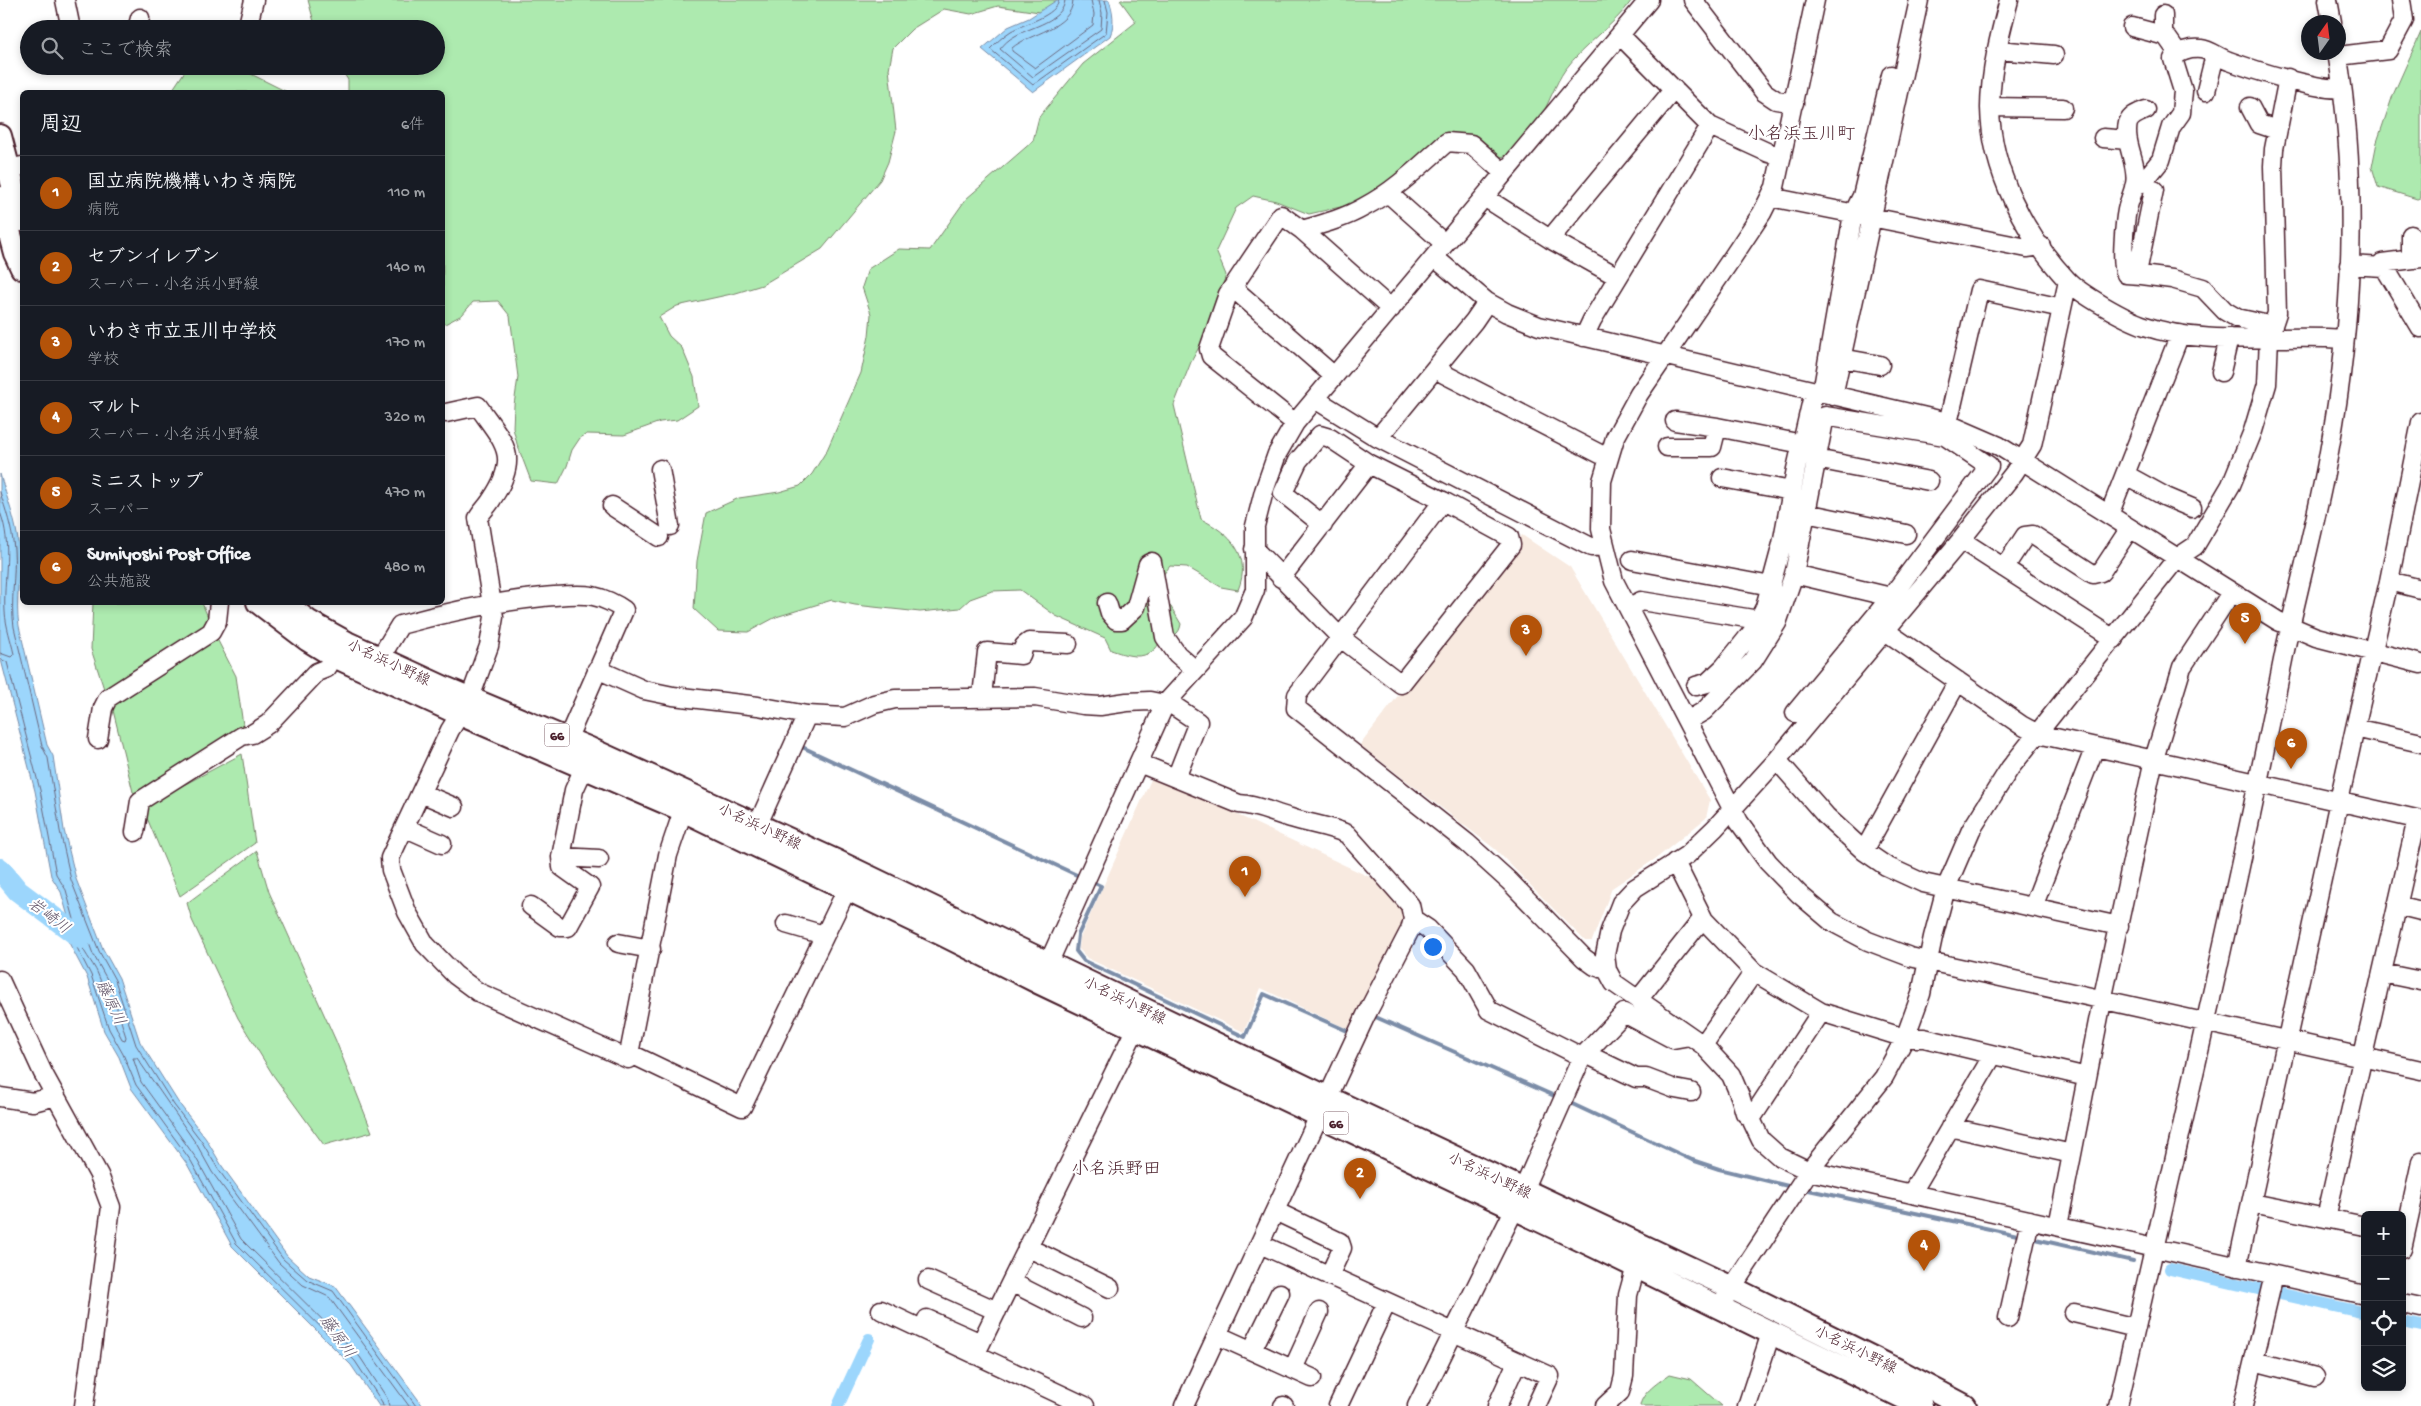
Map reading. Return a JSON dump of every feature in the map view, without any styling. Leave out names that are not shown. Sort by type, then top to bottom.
[{"type":"main road","points":[[0,136],[15,167],[20,205]]},
{"type":"main road","points":[[0,198],[20,263]]},
{"type":"main road","name":"小名浜小野線","points":[[262,605],[308,640],[334,656],[465,706],[567,740],[847,889],[944,934],[1044,973],[1136,1028],[1324,1107]]},
{"type":"main road","name":"小名浜小野線","points":[[286,605],[309,622],[347,644],[380,658],[465,706],[584,768],[758,824],[1044,973],[1725,1297],[1897,1370],[1965,1406]]},
{"type":"main road","name":"小名浜小野線","points":[[1519,1199],[1636,1266],[1725,1297],[1771,1333],[1921,1406]]},
{"type":"street","points":[[65,0],[69,20]]},
{"type":"street","points":[[249,20],[254,0]]},
{"type":"street","points":[[1044,973],[1165,704],[1194,669],[1243,618],[1255,590],[1255,526],[1264,491],[1277,454],[1294,423],[1649,0]]},
{"type":"street","points":[[1693,0],[1764,92],[1776,100],[1794,104]]},
{"type":"street","points":[[1816,0],[1775,187],[1757,221],[1639,394],[1614,438],[1602,482],[1601,529],[1614,581],[1739,822],[1768,862],[1799,894],[1832,922],[1868,941],[1910,957],[2421,1070]]},
{"type":"street","points":[[1823,393],[1853,214],[1862,196],[1908,0]]},
{"type":"street","points":[[1696,686],[1707,683],[1724,667],[1753,631],[1771,586],[1802,444],[1823,393],[1841,358],[1919,0]]},
{"type":"street","points":[[2009,0],[1991,82],[1990,107],[1997,159],[2007,186],[2029,230],[2068,281],[2116,313],[2145,326],[2180,334],[2230,338],[2271,331]]},
{"type":"street","points":[[2328,0],[2331,15]]},
{"type":"street","points":[[2346,53],[2388,50],[2404,20],[2401,0]]},
{"type":"street","points":[[2163,15],[2163,35]]},
{"type":"street","points":[[2132,27],[2163,35],[2178,53]]},
{"type":"street","points":[[1620,35],[1710,126],[1769,153],[1782,156]]},
{"type":"street","points":[[2134,187],[2143,182],[2161,160],[2171,127],[2181,112],[2183,91],[2173,59],[2178,53],[2190,49],[2202,49],[2215,55],[2288,78],[2334,90],[2342,88]]},
{"type":"street","points":[[1998,50],[2054,55]]},
{"type":"street","points":[[2206,91],[2215,55]]},
{"type":"street","points":[[2118,1406],[2206,1023],[2259,782],[2290,626],[2330,451],[2344,339],[2351,203],[2347,128],[2338,60]]},
{"type":"street","points":[[1725,1297],[1809,1171],[1884,1076],[1905,1038],[1921,994],[1946,888],[1971,830],[2010,768],[2177,558],[2195,546],[2231,485],[2246,449],[2267,384],[2271,331],[2277,305],[2273,166],[2288,78]]},
{"type":"street","points":[[1550,239],[1674,90]]},
{"type":"street","points":[[1990,107],[2063,108]]},
{"type":"street","points":[[2250,107],[2259,124],[2278,130]]},
{"type":"street","points":[[2146,110],[2131,118],[2128,122],[2128,140],[2135,167],[2134,187],[2125,220],[2126,234],[2122,268],[2126,274],[2172,279],[2203,288],[2225,311],[2237,318],[2271,331],[2344,339]]},
{"type":"street","points":[[1584,337],[1618,277],[1710,126]]},
{"type":"street","points":[[2103,138],[2128,140]]},
{"type":"street","points":[[1302,230],[1341,218],[1364,207],[1388,192],[1447,142],[1471,144],[1504,173]]},
{"type":"street","points":[[2141,275],[2136,269],[2154,190]]},
{"type":"street","points":[[1388,192],[1487,302],[1507,313],[1540,326],[1823,393],[1999,446],[2231,593],[2290,626],[2316,637],[2421,664]]},
{"type":"street","points":[[1770,196],[2028,248],[2041,246]]},
{"type":"street","points":[[1484,197],[1550,239],[1618,277]]},
{"type":"street","points":[[1294,423],[1211,356],[1209,349],[1228,294],[1281,215],[1302,230],[1391,308]]},
{"type":"street","points":[[2411,236],[2416,258],[2382,263],[2421,328]]},
{"type":"street","points":[[2349,265],[2384,267]]},
{"type":"street","points":[[2068,281],[2032,445],[2024,461],[1961,540],[1884,630],[1778,760],[1732,807],[1715,828],[1687,855],[1635,888],[1621,904],[1610,931],[1605,955],[1607,970],[1614,983],[1696,1041],[1731,1075],[1745,1113],[1751,1119],[1761,1140],[1780,1157],[1809,1171],[2237,1267],[2273,1279],[2361,1294]]},
{"type":"street","points":[[1232,288],[1334,376]]},
{"type":"street","points":[[1946,430],[1979,290],[2062,308]]},
{"type":"street","points":[[1378,438],[1474,322],[1487,302]]},
{"type":"street","points":[[2108,515],[2126,475],[2180,334]]},
{"type":"street","points":[[2221,372],[2230,338]]},
{"type":"street","points":[[1841,358],[1880,365]]},
{"type":"street","points":[[1438,365],[1444,374],[1600,454],[1609,456]]},
{"type":"street","points":[[1315,399],[1378,438],[1591,547],[1605,546]]},
{"type":"street","points":[[446,413],[478,406],[506,447],[508,472],[492,501],[478,518],[494,617],[491,638],[465,706],[450,730],[406,828],[390,858],[390,870],[407,912],[424,944],[455,975],[478,992],[628,1059],[668,855],[686,802]]},
{"type":"street","points":[[1687,721],[1704,711],[1753,661],[1777,623],[1794,574],[1825,416],[1946,430],[1990,466],[1890,597],[1795,713]]},
{"type":"street","points":[[1675,421],[1717,427],[1802,444]]},
{"type":"street","points":[[2237,1267],[2355,728],[2417,468],[2421,422]]},
{"type":"street","points":[[1668,447],[1712,447],[1717,427]]},
{"type":"street","points":[[1254,549],[1341,638],[1401,684],[1511,545],[1509,537],[1444,501],[1369,464],[1330,438],[1320,435],[1298,461],[1283,492],[1323,525]]},
{"type":"street","points":[[1816,459],[1928,481]]},
{"type":"street","points":[[1281,578],[1369,464]]},
{"type":"street","points":[[612,506],[665,532],[660,469]]},
{"type":"street","points":[[2126,475],[2166,497],[2192,508]]},
{"type":"street","points":[[1722,478],[1792,491]]},
{"type":"street","points":[[1444,501],[1297,695],[1296,708],[1467,843],[1509,881],[1584,958],[1595,966],[1607,970]]},
{"type":"street","points":[[1806,513],[1906,534]]},
{"type":"street","points":[[2004,568],[2025,536],[2033,534],[2093,574],[2101,572],[2130,528]]},
{"type":"street","points":[[1961,540],[2114,638]]},
{"type":"street","points":[[1632,560],[1771,586]]},
{"type":"street","points":[[1107,603],[1110,613],[1116,620],[1122,620],[1131,613],[1136,607],[1148,564],[1152,562],[1165,637],[1177,654],[1194,669]]},
{"type":"street","points":[[1794,574],[1890,597]]},
{"type":"street","points":[[2389,581],[2421,589]]},
{"type":"street","points":[[2058,1226],[2102,1000],[2154,760],[2182,667],[2231,593]]},
{"type":"street","points":[[380,658],[400,625],[492,604],[567,595],[594,596],[617,605],[624,610],[567,740]]},
{"type":"street","points":[[1628,608],[1641,601],[1759,620]]},
{"type":"street","points":[[98,740],[103,708],[108,698],[211,632],[217,621],[219,605]]},
{"type":"street","points":[[1884,630],[2038,734],[2419,819],[2397,905],[2326,1218]]},
{"type":"street","points":[[982,696],[987,652],[1021,655],[1024,646],[1029,642],[1068,644]]},
{"type":"street","points":[[135,832],[140,801],[242,736],[252,734],[268,724],[317,672],[327,668],[334,656]]},
{"type":"street","points":[[597,669],[623,682],[651,691],[807,715],[845,717],[874,704],[895,699],[982,696],[1035,697],[1083,706],[1150,701],[1174,706],[1198,724],[1176,778]]},
{"type":"street","points":[[1864,850],[1958,681]]},
{"type":"street","points":[[758,824],[807,715]]},
{"type":"street","points":[[2355,728],[2421,743]]},
{"type":"street","points":[[2033,907],[2095,747]]},
{"type":"street","points":[[1778,760],[1826,816],[1864,850],[1886,866],[1923,882],[1946,888],[2119,926]]},
{"type":"street","points":[[1139,763],[1239,804],[1256,805],[1291,818],[1336,829],[1347,834],[1410,905],[1413,919],[1410,930],[1366,1015],[1184,1406]]},
{"type":"street","points":[[531,906],[560,927],[568,927],[590,888],[562,868],[561,857],[574,790],[584,768]]},
{"type":"street","points":[[421,793],[454,808]]},
{"type":"street","points":[[406,828],[442,844]]},
{"type":"street","points":[[561,857],[600,859]]},
{"type":"street","points":[[1675,862],[1703,918],[1754,972],[1821,1012],[1905,1038],[1924,1038],[2088,1077]]},
{"type":"street","points":[[629,1053],[677,1067],[742,1107],[847,889]]},
{"type":"street","points":[[2397,905],[2421,911]]},
{"type":"street","points":[[1638,1000],[1703,918]]},
{"type":"street","points":[[1413,919],[1428,929],[1466,969],[1489,1010],[1582,1057],[1590,1056],[1636,1078],[1646,1078],[1675,1089],[1691,1092]]},
{"type":"street","points":[[786,924],[824,935]]},
{"type":"street","points":[[618,943],[651,948]]},
{"type":"street","points":[[1696,1041],[1754,972]]},
{"type":"street","points":[[2382,973],[2421,981]]},
{"type":"street","points":[[0,980],[56,1096],[99,1175],[112,1207],[84,1406]]},
{"type":"street","points":[[1417,1406],[1519,1199],[1582,1057],[1624,1012],[1673,1038],[1696,1041]]},
{"type":"street","points":[[1751,1119],[1821,1012]]},
{"type":"street","points":[[978,1349],[1136,1028]]},
{"type":"street","points":[[1911,1194],[1993,1055]]},
{"type":"street","points":[[0,1097],[33,1102],[56,1096]]},
{"type":"street","points":[[1950,1127],[2072,1154]]},
{"type":"street","points":[[2408,1239],[2421,1162]]},
{"type":"street","points":[[2252,1203],[2361,1225]]},
{"type":"street","points":[[1275,1211],[1340,1242],[1342,1248],[1330,1276]]},
{"type":"street","points":[[2008,1318],[2030,1220]]},
{"type":"street","points":[[1260,1244],[1550,1376],[1536,1406]]},
{"type":"street","points":[[1028,1247],[1110,1288]]},
{"type":"street","points":[[1605,1406],[1620,1392],[1624,1376],[1628,1295],[1636,1266]]},
{"type":"street","points":[[2243,1406],[2273,1279]]},
{"type":"street","points":[[928,1280],[997,1311]]},
{"type":"street","points":[[1011,1282],[1082,1318]]},
{"type":"street","points":[[1252,1350],[1280,1292]]},
{"type":"street","points":[[1338,1406],[1386,1302]]},
{"type":"street","points":[[883,1305],[978,1349],[1085,1406]]},
{"type":"street","points":[[2406,1305],[2421,1308]]},
{"type":"street","points":[[1293,1370],[1319,1312]]},
{"type":"street","points":[[2074,1313],[2136,1328]]},
{"type":"street","points":[[1747,1406],[1771,1333]]},
{"type":"street","points":[[1218,1334],[1312,1378]]},
{"type":"street","points":[[1496,1406],[1517,1362]]},
{"type":"street","points":[[2254,1362],[2315,1377]]},
{"type":"shaded area","points":[[1522,535],[1570,567],[1710,800],[1706,818],[1658,857],[1612,888],[1592,941],[1585,941],[1495,849],[1360,745]]},
{"type":"shaded area","points":[[1153,775],[1378,881],[1406,913],[1366,1006],[1350,1030],[1261,988],[1244,1032],[1087,958],[1079,949],[1080,938]]},
{"type":"green space","points":[[308,0],[1073,0],[1046,13],[998,6],[971,14],[944,9],[912,29],[893,48],[889,69],[896,131],[888,162],[880,180],[822,249],[762,285],[736,293],[677,306],[659,317],[669,336],[682,348],[694,377],[698,406],[677,420],[660,422],[624,435],[587,434],[580,438],[572,450],[558,484],[531,481],[517,444],[513,428],[518,377],[510,316],[498,301],[473,302],[462,315],[445,324],[445,90],[348,90],[348,80],[345,75],[445,75],[445,20],[314,20]]},
{"type":"green space","points":[[1120,0],[1632,0],[1617,18],[1565,70],[1531,134],[1522,145],[1511,153],[1497,158],[1471,138],[1372,200],[1309,214],[1276,201],[1253,196],[1236,208],[1216,251],[1226,275],[1205,336],[1191,362],[1174,405],[1201,519],[1230,539],[1236,547],[1242,567],[1242,578],[1238,590],[1221,587],[1187,567],[1170,566],[1159,580],[1158,598],[1171,607],[1181,624],[1177,633],[1162,641],[1150,653],[1134,656],[1111,650],[1105,638],[1056,616],[1020,590],[992,591],[970,599],[960,608],[920,612],[855,605],[832,600],[776,617],[748,632],[718,631],[694,609],[697,561],[706,513],[739,498],[779,492],[800,486],[812,474],[827,450],[861,373],[869,336],[871,314],[862,287],[868,269],[899,249],[930,250],[966,199],[1033,141],[1039,117],[1083,64],[1136,22]]},
{"type":"green space","points":[[2421,32],[2421,198],[2417,199],[2378,187],[2372,167],[2377,142],[2393,95]]},
{"type":"green space","points":[[182,75],[253,75],[283,90],[172,90]]},
{"type":"green space","points":[[93,605],[203,605],[210,622],[105,692],[91,649]]},
{"type":"green space","points":[[215,635],[236,676],[244,732],[143,798],[133,792],[111,702]]},
{"type":"green space","points":[[242,754],[255,843],[180,896],[144,811],[146,805]]},
{"type":"green space","points":[[257,851],[269,892],[336,1041],[372,1132],[324,1145],[273,1075],[238,1018],[192,920],[187,903]]},
{"type":"green space","points":[[1670,1374],[1691,1379],[1722,1406],[1640,1406],[1647,1392]]},
{"type":"water","points":[[1057,0],[1109,0],[1113,18],[1112,31],[1110,36],[1033,92],[982,49],[1008,27],[1029,18]]},
{"type":"water","name":"藤原川","points":[[0,474],[18,539],[19,626],[47,745],[53,756],[64,830],[76,879],[103,949],[119,978],[140,1042],[178,1102],[287,1256],[309,1276],[335,1286],[423,1406],[379,1406],[351,1365],[232,1246],[187,1164],[131,1088],[119,1057],[104,1031],[87,977],[67,939],[69,920],[61,892],[51,876],[35,791],[0,656]]},
{"type":"waterway","points":[[799,748],[800,746],[1081,877]]},
{"type":"waterway","name":"岩崎川","points":[[0,869],[18,891],[81,938]]},
{"type":"waterway","points":[[1090,881],[1101,886],[1078,935],[1076,951],[1084,961],[1245,1037],[1264,994],[1352,1033]]},
{"type":"waterway","points":[[1371,1015],[1559,1098]]},
{"type":"waterway","points":[[1568,1102],[1692,1160],[1719,1169],[1792,1187]]},
{"type":"waterway","points":[[1804,1189],[2022,1236]]},
{"type":"waterway","points":[[2031,1238],[2133,1261]]},
{"type":"waterway","points":[[2170,1269],[2361,1312]]},
{"type":"waterway","points":[[2406,1323],[2421,1326]]},
{"type":"waterway","points":[[838,1406],[869,1339]]},
{"type":"place","name":"ミニストップ","points":[[2245,644]]},
{"type":"place","name":"いわき市立玉川中学校","points":[[1526,656]]},
{"type":"place","name":"Sumiyoshi Post Office","points":[[2291,769]]},
{"type":"place","name":"国立病院機構いわき病院","points":[[1245,897]]},
{"type":"place","name":"セブンイレブン","points":[[1360,1199]]},
{"type":"place","name":"マルト","points":[[1924,1271]]},
{"type":"district","name":"小名浜玉川町","points":[[1801,133]]},
{"type":"district","name":"小名浜野田","points":[[1116,1168]]}]
